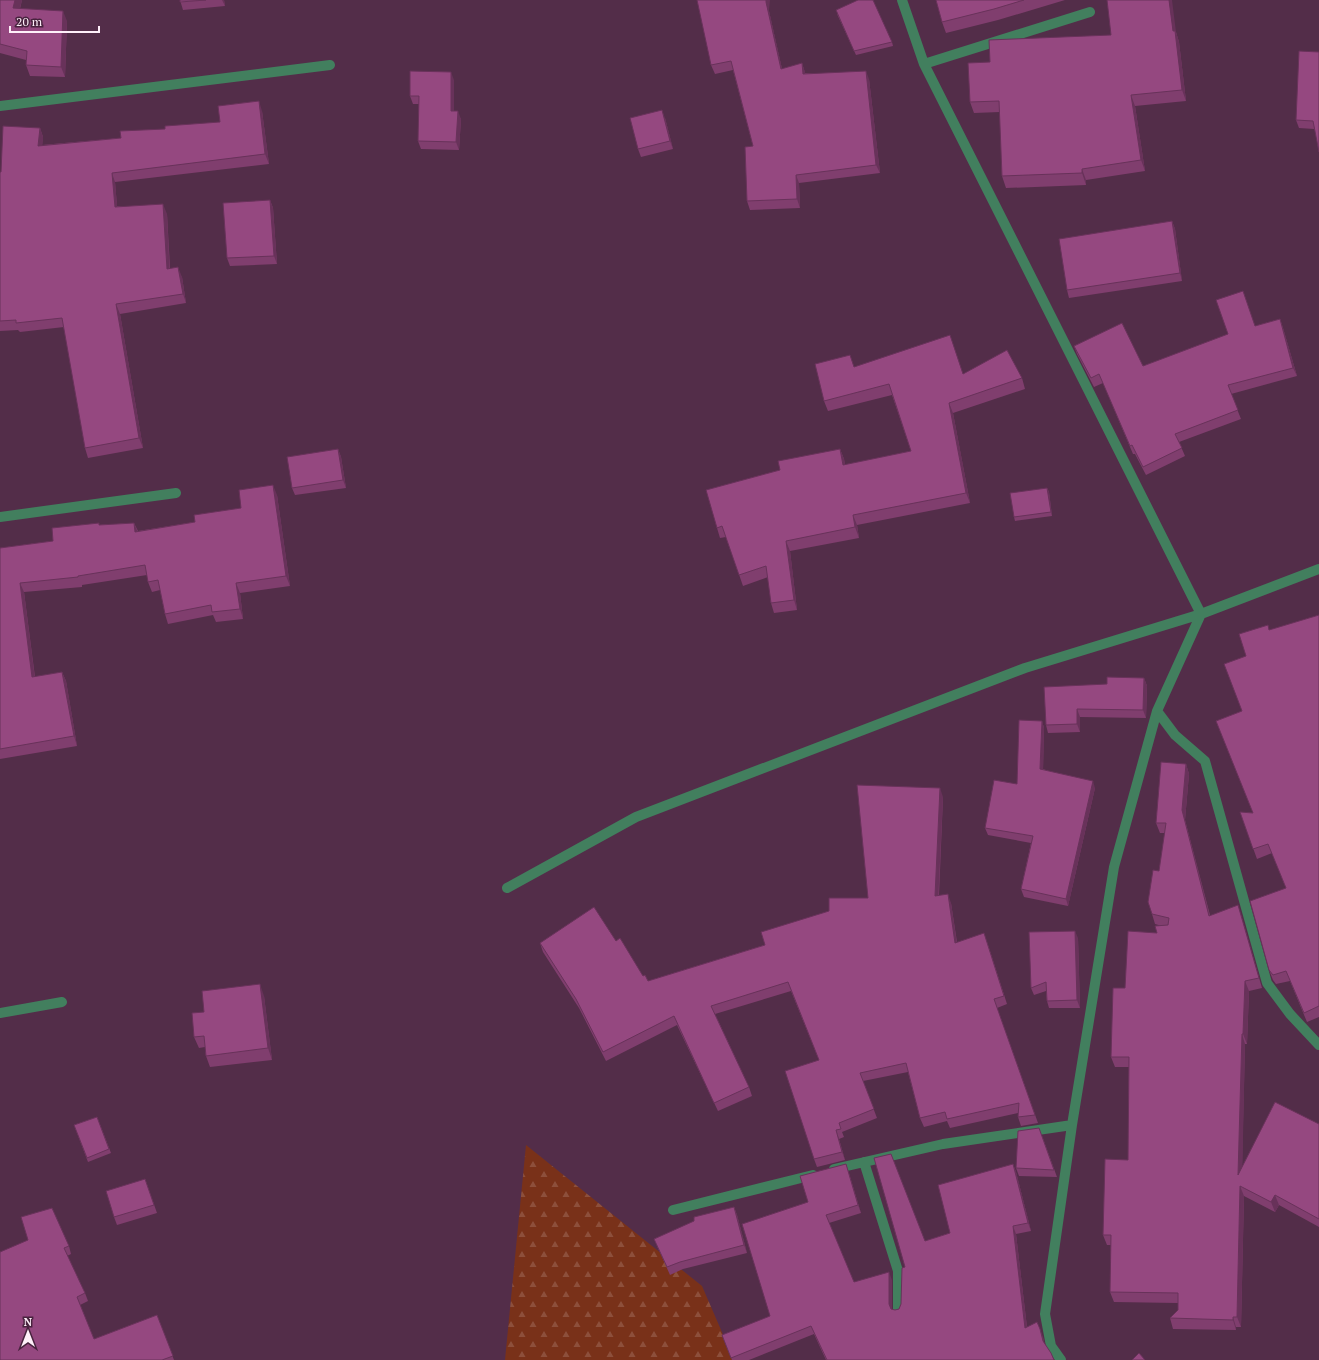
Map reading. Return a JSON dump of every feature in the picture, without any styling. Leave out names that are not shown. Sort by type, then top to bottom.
[{"type":"street","points":[[902,0],[924,64],[1201,614]]},
{"type":"street","points":[[924,64],[1090,12]]},
{"type":"street","points":[[0,106],[330,65]]},
{"type":"street","points":[[0,517],[176,492]]},
{"type":"street","points":[[507,888],[636,817],[1025,668],[1201,614],[1319,569]]},
{"type":"street","points":[[1061,1360],[1051,1346],[1045,1314],[1072,1124],[1114,867],[1157,711],[1201,614]]},
{"type":"street","points":[[1157,711],[1175,735],[1204,761],[1267,982],[1290,1014],[1319,1045]]},
{"type":"street","points":[[0,1013],[62,1002]]},
{"type":"street","points":[[673,1210],[864,1162],[943,1144],[1072,1124]]},
{"type":"street","points":[[864,1162],[898,1271],[898,1312]]},
{"type":"green space","points":[[526,1145],[702,1286],[734,1360],[505,1360]]},
{"type":"building","points":[[0,0],[15,0],[13,8],[63,11],[61,67],[26,65],[27,51],[0,44]]},
{"type":"building","points":[[180,0],[206,0],[180,2]]},
{"type":"building","points":[[697,0],[766,0],[781,69],[802,63],[803,74],[866,71],[876,165],[796,175],[797,199],[747,201],[745,147],[753,146],[731,61],[711,65]]},
{"type":"building","points":[[858,0],[873,0],[892,42],[854,51],[836,10]]},
{"type":"building","points":[[936,0],[1024,0],[942,22]]},
{"type":"building","points":[[1107,0],[1169,0],[1173,31],[1175,31],[1182,90],[1131,95],[1141,160],[1082,169],[1082,173],[1002,176],[999,101],[970,102],[968,63],[990,62],[989,40],[1111,35]]},
{"type":"building","points":[[1299,51],[1319,52],[1319,152],[1313,121],[1296,120]]},
{"type":"building","points":[[410,71],[451,72],[451,111],[458,111],[456,142],[418,141],[419,96],[410,96]]},
{"type":"building","points":[[259,101],[265,154],[112,173],[115,207],[163,204],[167,269],[178,267],[183,294],[116,304],[139,438],[85,448],[62,318],[16,323],[16,320],[0,321],[0,172],[3,126],[40,128],[38,146],[121,138],[120,131],[165,129],[165,126],[220,122],[218,106]]},
{"type":"building","points":[[662,110],[670,141],[638,149],[630,118]]},
{"type":"building","points":[[270,200],[274,256],[227,258],[223,203]]},
{"type":"building","points":[[1172,221],[1180,273],[1067,290],[1059,239]]},
{"type":"building","points":[[1243,291],[1255,326],[1280,319],[1293,368],[1228,385],[1238,410],[1175,434],[1182,448],[1143,467],[1132,445],[1130,446],[1099,374],[1091,378],[1074,346],[1122,323],[1143,366],[1228,334],[1216,300]]},
{"type":"building","points":[[950,335],[963,374],[1007,350],[1022,378],[949,403],[966,493],[853,515],[855,527],[786,541],[794,600],[771,603],[766,566],[739,575],[722,526],[717,528],[706,490],[780,470],[778,461],[840,449],[843,465],[911,451],[889,384],[824,401],[815,364],[850,355],[854,367]]},
{"type":"building","points":[[338,449],[343,480],[292,488],[287,457]]},
{"type":"building","points":[[273,485],[286,576],[236,583],[240,609],[212,612],[211,605],[165,614],[158,580],[148,582],[145,565],[78,577],[20,583],[32,677],[62,672],[74,736],[0,749],[0,548],[53,541],[52,528],[99,523],[99,525],[134,523],[135,532],[195,522],[194,515],[241,508],[239,490]]},
{"type":"building","points":[[1047,488],[1051,512],[1014,517],[1010,493]]},
{"type":"building","points":[[1319,615],[1319,1006],[1304,1013],[1286,971],[1273,975],[1269,970],[1250,901],[1286,888],[1268,844],[1253,849],[1240,812],[1253,813],[1216,721],[1242,711],[1224,664],[1246,656],[1239,634],[1268,625],[1269,630]]},
{"type":"building","points":[[1107,677],[1144,678],[1143,710],[1077,709],[1077,724],[1046,725],[1044,687],[1107,684]]},
{"type":"building","points":[[1019,720],[1042,721],[1040,769],[1093,781],[1066,899],[1021,889],[1033,836],[985,828],[994,780],[1017,784]]},
{"type":"building","points":[[1161,762],[1186,764],[1182,810],[1209,916],[1238,905],[1259,978],[1245,981],[1238,1175],[1275,1102],[1319,1124],[1319,1219],[1275,1195],[1271,1202],[1240,1186],[1237,1317],[1233,1317],[1233,1320],[1170,1318],[1178,1310],[1178,1293],[1110,1292],[1111,1235],[1103,1235],[1105,1159],[1128,1160],[1129,1057],[1111,1057],[1113,988],[1125,988],[1128,931],[1157,933],[1155,926],[1168,925],[1169,918],[1152,914],[1148,902],[1153,870],[1159,871],[1166,823],[1156,823]]},
{"type":"building","points":[[857,785],[940,788],[935,896],[948,894],[955,943],[984,933],[1004,996],[994,999],[1035,1115],[1018,1117],[1019,1103],[947,1119],[945,1112],[920,1118],[906,1063],[860,1073],[874,1109],[839,1123],[841,1129],[836,1130],[842,1152],[814,1159],[785,1071],[819,1060],[788,982],[711,1006],[749,1087],[714,1103],[674,1016],[603,1052],[576,999],[540,943],[594,907],[616,941],[620,938],[643,976],[645,975],[648,981],[765,945],[761,932],[829,911],[829,898],[868,898]]},
{"type":"building","points":[[1075,931],[1077,1000],[1047,1001],[1046,982],[1031,988],[1029,932]]},
{"type":"building","points":[[260,984],[268,1048],[206,1056],[204,1036],[194,1037],[192,1013],[204,1012],[202,991]]},
{"type":"building","points":[[97,1117],[109,1149],[87,1158],[74,1125]]},
{"type":"building","points":[[1039,1128],[1054,1170],[1016,1168],[1018,1131]]},
{"type":"building","points":[[891,1154],[925,1241],[950,1233],[938,1185],[1013,1164],[1028,1223],[1013,1226],[1025,1328],[1037,1322],[1043,1341],[1054,1360],[827,1360],[811,1326],[731,1358],[722,1335],[770,1316],[742,1224],[808,1202],[800,1176],[846,1164],[858,1205],[826,1215],[854,1282],[889,1272],[889,1304],[891,1309],[899,1309],[901,1304],[902,1268],[905,1267],[874,1158]]},
{"type":"building","points":[[145,1179],[154,1205],[114,1217],[106,1191]]},
{"type":"building","points":[[734,1207],[744,1245],[680,1262],[667,1267],[654,1239],[694,1221],[694,1217]]},
{"type":"building","points":[[52,1208],[69,1246],[64,1248],[85,1293],[77,1297],[94,1339],[157,1315],[173,1356],[162,1360],[0,1360],[0,1252],[28,1240],[21,1217]]},
{"type":"building","points":[[1139,1353],[1145,1360],[1132,1360]]}]
